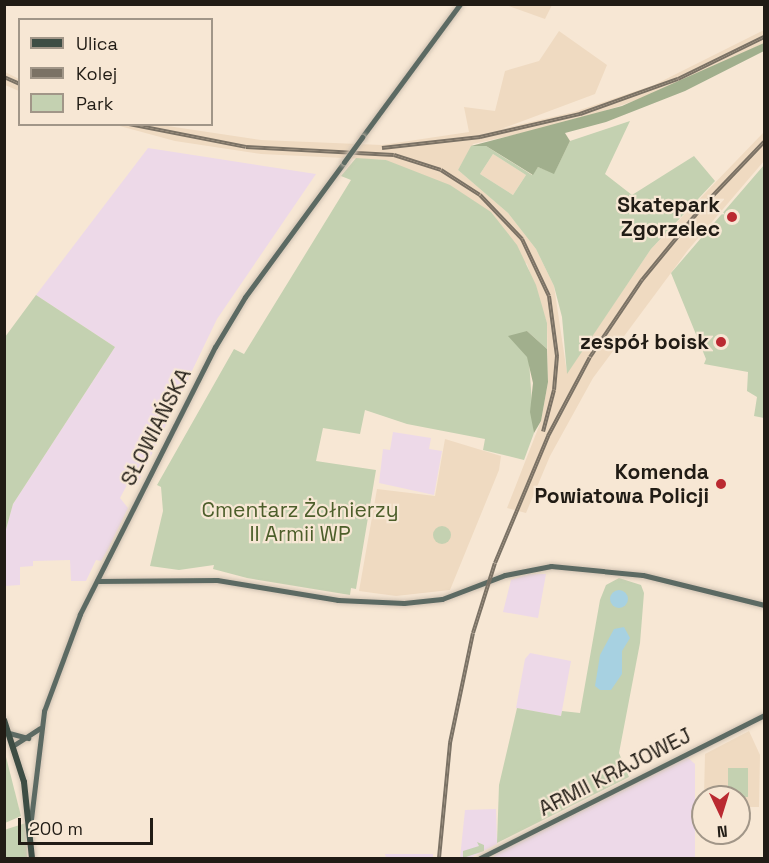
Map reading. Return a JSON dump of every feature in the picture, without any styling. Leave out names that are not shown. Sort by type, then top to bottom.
[{"type":"main road","points":[[4,720],[14,745],[31,819],[32,858]]},
{"type":"street","name":"SŁOWIAŃSKA","points":[[14,745],[30,738],[41,726],[63,651],[215,347],[245,297],[460,4]]},
{"type":"street","points":[[97,581],[217,580],[338,600],[404,603],[442,599],[505,575],[551,566],[643,575],[765,606]]},
{"type":"street","name":"ARMII KRAJOWEJ","points":[[480,858],[489,856],[765,715]]},
{"type":"street","points":[[31,819],[41,726]]},
{"type":"street","points":[[9,732],[30,738]]},
{"type":"shaded area","points":[[506,5],[552,5],[545,19]]},
{"type":"shaded area","points":[[764,30],[764,43],[667,90],[571,122],[473,144],[458,170],[508,213],[536,249],[554,286],[567,373],[651,249],[764,132],[764,161],[688,250],[593,378],[550,456],[526,513],[507,508],[541,421],[548,382],[547,323],[527,264],[386,160],[261,154],[175,141],[120,126],[168,126],[261,140],[382,145],[469,132],[464,107],[495,111],[505,71],[539,61],[559,31],[607,65],[595,94],[501,129],[574,112],[654,85]]},
{"type":"shaded area","points":[[5,72],[18,78],[18,91],[5,85]]},
{"type":"shaded area","points":[[148,148],[316,174],[217,319],[137,485],[127,485],[120,498],[128,508],[107,551],[101,561],[96,560],[86,581],[71,581],[70,560],[33,561],[33,566],[20,567],[20,585],[5,586],[5,533],[13,504],[115,347],[36,295]]},
{"type":"shaded area","points":[[493,154],[526,175],[513,195],[480,174]]},
{"type":"shaded area","points":[[393,432],[431,438],[429,449],[442,451],[434,495],[379,483],[383,449],[390,450]]},
{"type":"shaded area","points":[[445,439],[501,456],[499,470],[450,590],[396,596],[359,591],[377,489],[435,496]]},
{"type":"shaded area","points":[[529,574],[546,574],[538,618],[503,612],[511,580]]},
{"type":"shaded area","points":[[530,653],[571,661],[561,716],[516,708],[525,659]]},
{"type":"shaded area","points":[[749,731],[760,755],[759,807],[751,807],[751,785],[704,785],[705,754]]},
{"type":"shaded area","points":[[687,757],[695,764],[695,785],[691,785],[691,845],[695,845],[695,858],[493,858],[496,853]]},
{"type":"shaded area","points":[[496,809],[497,844],[470,858],[460,858],[465,810]]},
{"type":"shaded area","points":[[385,854],[433,854],[433,858],[386,858]]},
{"type":"green space","points":[[764,43],[764,51],[685,91],[606,122],[565,133],[570,141],[554,174],[538,167],[533,175],[486,146],[471,146],[622,106]]},
{"type":"green space","points":[[630,121],[605,174],[632,195],[694,156],[715,181],[651,249],[567,374],[562,317],[554,286],[536,249],[508,213],[458,170],[471,146],[486,146],[532,175],[538,167],[554,173],[570,141]],"holes":[[[493,154],[526,175],[513,195],[480,174]]]},
{"type":"green space","name":"Cmentarz Żołnierzy II Armii WP","points":[[356,158],[386,160],[450,185],[491,212],[517,245],[536,285],[547,323],[547,349],[527,331],[534,433],[524,460],[483,450],[485,439],[407,424],[365,410],[360,434],[323,428],[316,461],[376,470],[356,589],[351,588],[350,595],[247,578],[213,569],[214,565],[179,570],[150,566],[163,511],[161,487],[157,485],[234,349],[244,354],[351,180],[341,176]]},
{"type":"green space","points":[[764,165],[764,418],[754,416],[757,397],[747,391],[748,372],[704,364],[706,359],[671,273]]},
{"type":"green space","points":[[36,295],[115,347],[13,504],[5,533],[5,337]]},
{"type":"green space","points":[[527,331],[547,349],[548,382],[541,421],[534,433],[530,412],[533,383],[527,357],[508,336]]},
{"type":"green space","points":[[442,526],[448,529],[451,535],[448,541],[442,544],[436,541],[433,535],[436,529]]},
{"type":"green space","points":[[619,578],[641,585],[644,593],[640,643],[619,753],[629,777],[497,843],[499,785],[517,708],[561,716],[562,711],[580,713],[600,600],[606,585]]},
{"type":"green space","points":[[4,749],[21,816],[5,823],[4,823]]},
{"type":"green space","points":[[728,768],[748,768],[748,785],[728,785]]},
{"type":"green space","points":[[26,823],[27,858],[5,858],[4,830]]},
{"type":"green space","points":[[477,842],[484,845],[484,851],[463,858],[463,851],[479,846]]},
{"type":"water","points":[[619,590],[625,593],[628,599],[625,605],[619,608],[613,605],[610,599],[613,593]]},
{"type":"water","points":[[624,627],[630,638],[622,651],[622,674],[611,690],[600,690],[595,686],[600,655],[614,629]]},
{"type":"railway","points":[[382,148],[480,137],[580,114],[678,79],[764,37]]},
{"type":"railway","points":[[4,77],[18,83]]},
{"type":"railway","points":[[139,126],[246,147],[394,155],[441,170],[480,195],[522,239],[549,296],[557,356],[554,390],[543,432]]},
{"type":"railway","points":[[439,858],[450,743],[473,633],[495,563],[548,436],[590,357],[642,280],[702,207],[764,142]]},
{"type":"place","name":"Skatepark Zgorzelec","points":[[732,217]]},
{"type":"place","name":"zespół boisk","points":[[721,342]]},
{"type":"place","name":"Komenda Powiatowa Policji","points":[[721,484]]}]
